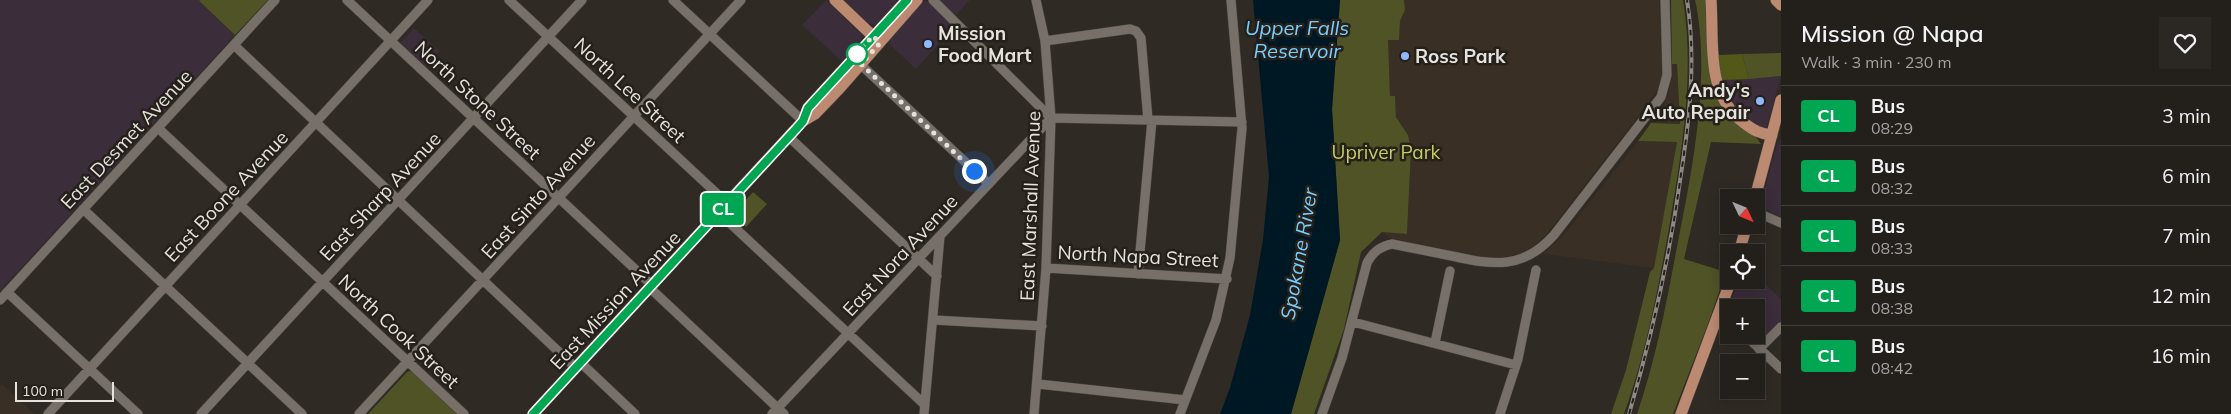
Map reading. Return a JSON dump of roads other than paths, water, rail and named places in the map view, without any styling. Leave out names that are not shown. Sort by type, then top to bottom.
[{"type":"main road","points":[[835,0],[877,39]]},
{"type":"main road","name":"East Mission Avenue","points":[[533,414],[788,137],[803,121],[815,114],[861,64],[877,39],[907,0]]},
{"type":"main road","name":"East Mission Avenue","points":[[803,121],[808,108],[917,0]]},
{"type":"main road","points":[[1711,0],[1713,63],[1718,88],[1724,104],[1735,117],[1750,128],[1760,134],[1776,136]]},
{"type":"main road","points":[[1776,0],[1781,5]]},
{"type":"main road","points":[[1758,189],[1776,136],[1781,100]]},
{"type":"main road","points":[[1681,414],[1720,327]]},
{"type":"street","name":"East Desmet Avenue","points":[[0,300],[275,0]]},
{"type":"street","name":"North Stone Street","points":[[347,0],[558,198],[778,412]]},
{"type":"street","name":"East Boone Avenue","points":[[48,414],[428,0]]},
{"type":"street","name":"North Lee Street","points":[[510,0],[728,204]]},
{"type":"street","name":"East Sharp Avenue","points":[[201,414],[582,0]]},
{"type":"street","points":[[673,0],[803,121]]},
{"type":"street","name":"East Sinto Avenue","points":[[359,414],[741,0]]},
{"type":"street","points":[[933,0],[1052,118],[1242,122]]},
{"type":"street","name":"East Marshall Avenue","points":[[1034,414],[1038,384],[1046,268],[1052,118],[1045,41],[1036,0]]},
{"type":"street","points":[[1180,414],[1216,320],[1227,279],[1230,258],[1242,122],[1231,0]]},
{"type":"street","points":[[1322,414],[1353,322],[1368,263],[1372,254],[1381,247],[1392,244],[1478,262],[1496,263],[1519,260],[1546,244],[1650,114],[1661,97],[1667,76],[1665,0]]},
{"type":"street","points":[[1045,41],[1130,29],[1136,31],[1140,38],[1150,120],[1138,274]]},
{"type":"street","points":[[234,45],[483,281],[636,414]]},
{"type":"street","points":[[861,64],[989,184]]},
{"type":"street","name":"East Nora Avenue","points":[[778,412],[848,333],[1052,118]]},
{"type":"street","name":"North Cook Street","points":[[158,128],[464,414]]},
{"type":"street","points":[[788,137],[937,276]]},
{"type":"street","points":[[83,209],[302,414]]},
{"type":"street","points":[[719,213],[848,333],[925,410]]},
{"type":"street","points":[[1765,216],[1781,223]]},
{"type":"street","points":[[925,410],[940,236]]},
{"type":"street","name":"North Napa Street","points":[[1046,268],[1227,279]]},
{"type":"street","points":[[1500,414],[1516,365],[1536,270]]},
{"type":"street","points":[[1435,343],[1450,271]]},
{"type":"street","points":[[7,292],[138,414]]},
{"type":"street","points":[[934,320],[1042,326]]},
{"type":"street","points":[[1353,322],[1516,365]]},
{"type":"street","points":[[1759,349],[1781,327]]},
{"type":"street","points":[[1754,344],[1781,370]]},
{"type":"street","points":[[1038,384],[1185,400]]},
{"type":"water","name":"Upper Falls Reservoir","points":[[1253,0],[1340,0],[1332,109],[1340,240],[1291,414],[1220,414],[1230,388],[1250,315],[1263,240],[1269,177]]},
{"type":"railway","points":[[1629,414],[1660,295],[1677,204],[1691,87],[1690,22],[1687,0]]},
{"type":"place","name":"Mission Food Mart","points":[[928,44]]},
{"type":"place","name":"Ross Park","points":[[1405,56]]},
{"type":"place","name":"Andy's Auto Repair","points":[[1760,101]]},
{"type":"park label","name":"Upriver Park","points":[[1386,152]]},
{"type":"water label","name":"Spokane River","points":[[1299,254]]}]
